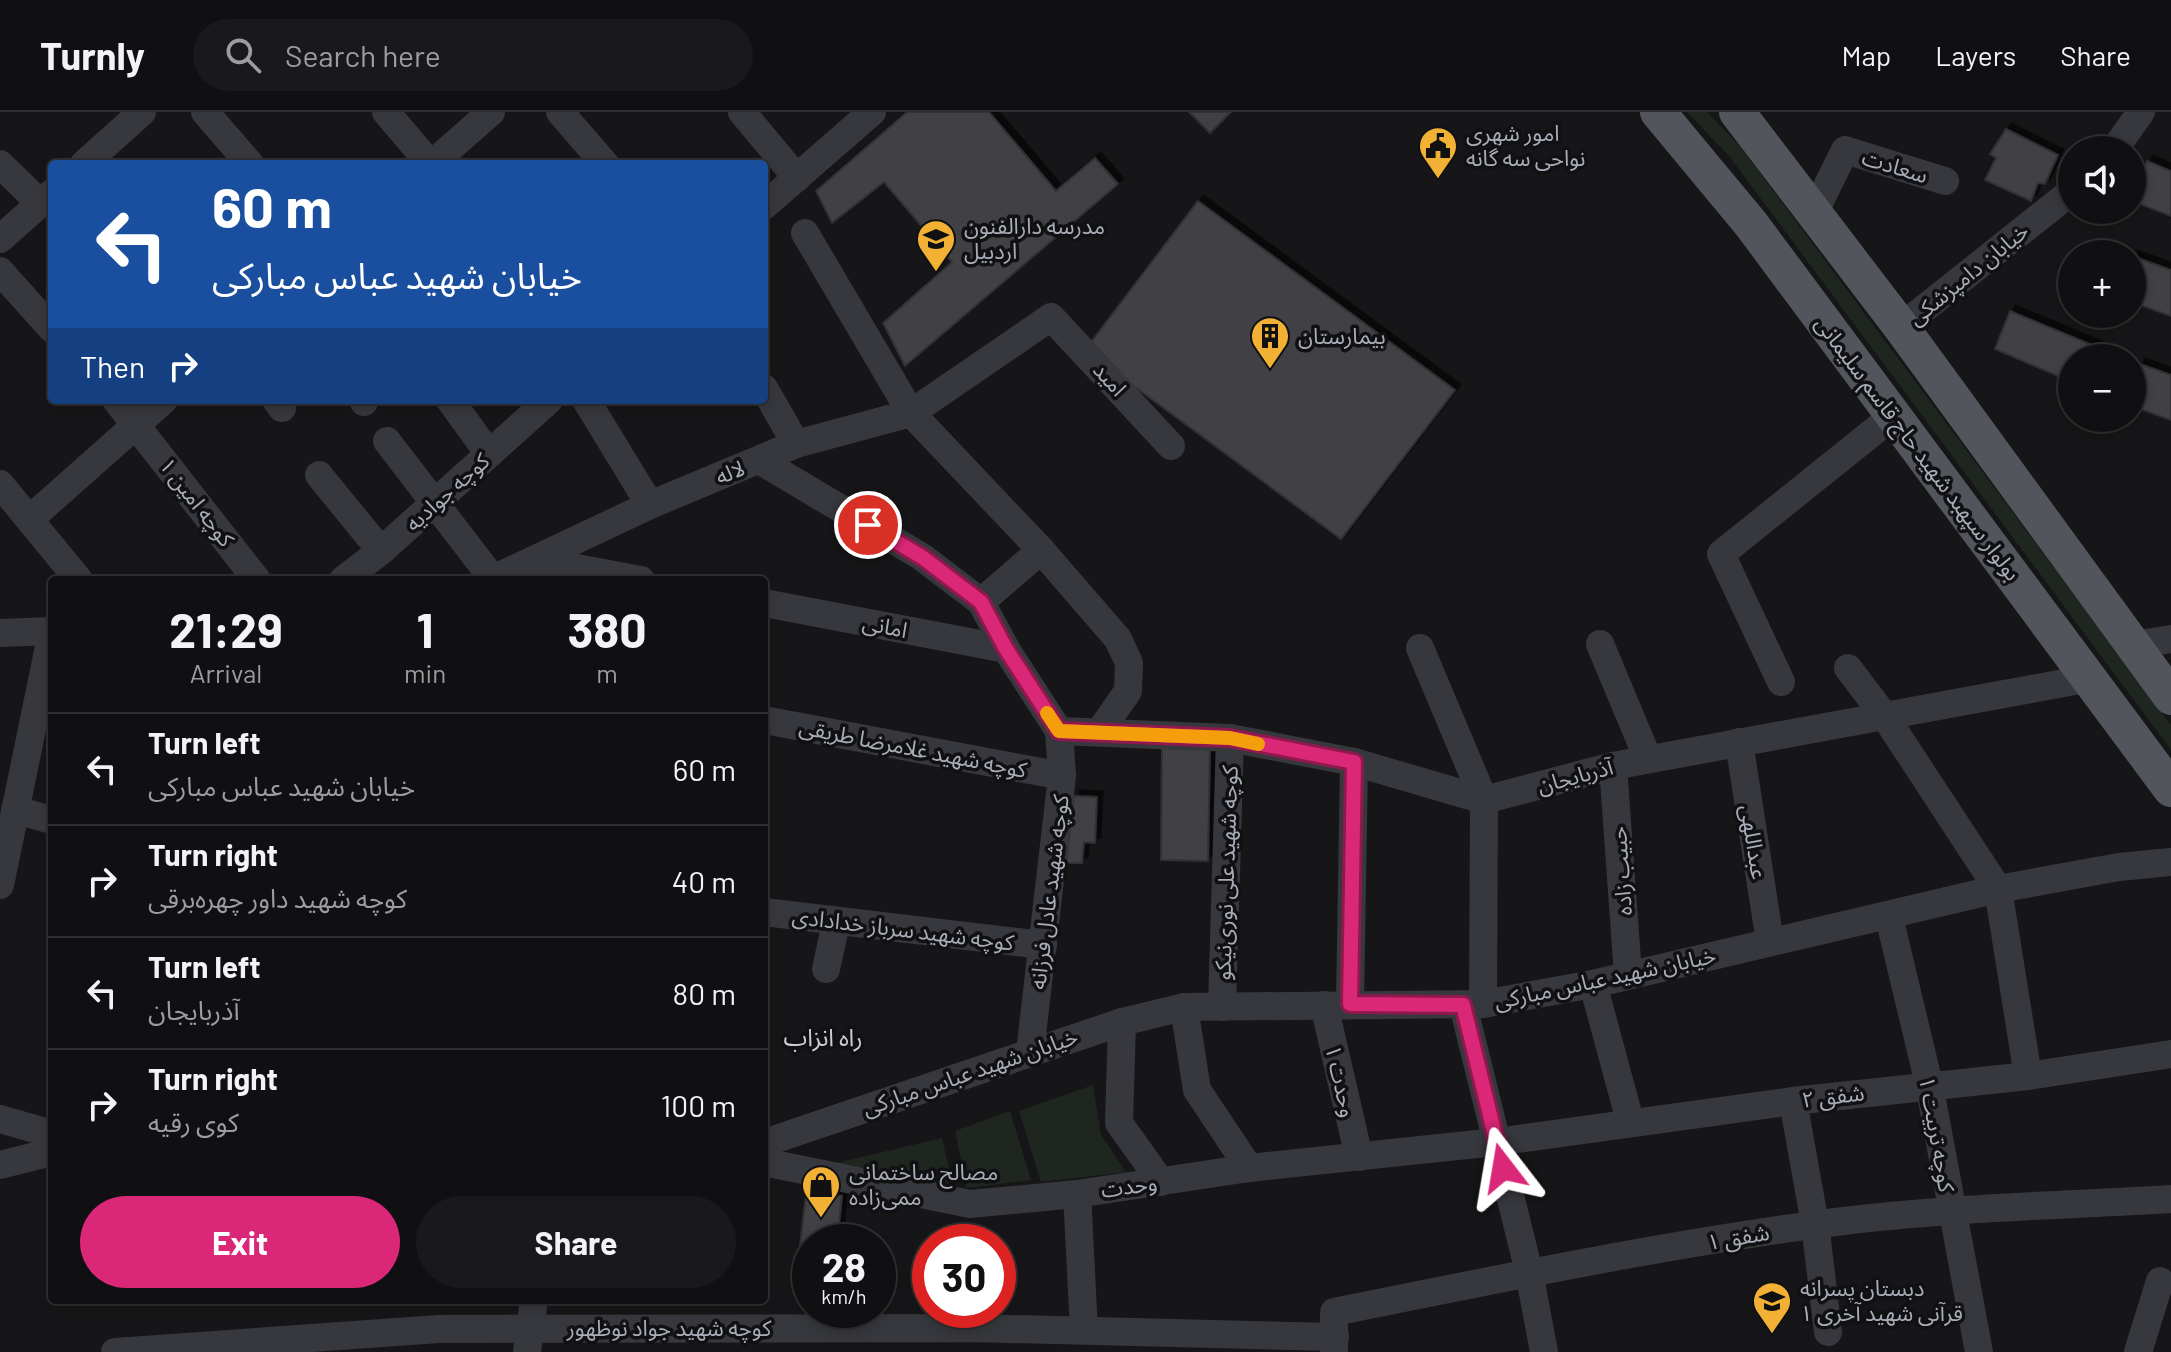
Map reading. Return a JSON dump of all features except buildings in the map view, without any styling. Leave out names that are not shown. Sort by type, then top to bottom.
[{"type":"main road","name":"بولوار سپهبد شهید حاج قاسم سلیمانی","points":[[1658,112],[1751,224],[2171,789]]},
{"type":"main road","points":[[1737,112],[1901,327],[2171,697]]},
{"type":"street","points":[[88,160],[142,112]]},
{"type":"street","points":[[205,112],[247,160]]},
{"type":"street","points":[[386,112],[428,160]]},
{"type":"street","points":[[436,160],[491,112]]},
{"type":"street","points":[[560,112],[602,160]]},
{"type":"street","points":[[742,112],[797,178]]},
{"type":"street","points":[[768,203],[872,112]]},
{"type":"street","points":[[2124,136],[2141,112]]},
{"type":"street","name":"سعادت","points":[[1814,213],[1845,150],[1945,181]]},
{"type":"street","points":[[0,164],[46,198],[0,239]]},
{"type":"street","name":"خیابان دامپزشکی","points":[[1901,327],[2058,202]]},
{"type":"street","points":[[805,233],[911,413],[1041,550],[1118,639],[1129,663],[1128,691],[1100,731]]},
{"type":"street","points":[[0,271],[48,325]]},
{"type":"street","name":"لاله","points":[[501,576],[539,561],[650,505],[796,444],[911,413],[1047,318]]},
{"type":"street","name":"امید","points":[[1047,318],[1055,318],[1171,446]]},
{"type":"street","points":[[768,395],[796,444]]},
{"type":"street","name":"کوچه امین ۱","points":[[120,404],[254,576]]},
{"type":"street","points":[[31,518],[160,404]]},
{"type":"street","points":[[453,404],[489,454]]},
{"type":"street","name":"کوچه جوادیه","points":[[348,576],[381,551],[545,404]]},
{"type":"street","points":[[588,404],[650,505]]},
{"type":"street","points":[[1781,682],[1721,554],[1893,416]]},
{"type":"street","points":[[387,441],[436,502]]},
{"type":"street","points":[[759,460],[922,557],[981,602],[1006,649],[1059,731],[1230,738],[1354,762],[1484,800]]},
{"type":"street","points":[[319,475],[381,551]]},
{"type":"street","points":[[0,484],[76,576]]},
{"type":"street","name":"لاله","points":[[436,502],[491,576]]},
{"type":"street","points":[[981,602],[1041,550]]},
{"type":"street","points":[[539,561],[620,576]]},
{"type":"street","name":"امانی","points":[[768,604],[1006,649]]},
{"type":"street","points":[[0,633],[48,632]]},
{"type":"street","points":[[2133,645],[2171,639]]},
{"type":"street","points":[[1600,644],[1648,759]]},
{"type":"street","points":[[1420,648],[1484,800],[1473,1005],[1496,1142],[1529,1272],[1544,1352]]},
{"type":"street","points":[[0,885],[48,651]]},
{"type":"street","points":[[1848,668],[1886,718],[1998,889],[2028,1076]]},
{"type":"street","name":"آذربایجان","points":[[1484,800],[1613,766],[2091,678]]},
{"type":"street","name":"کوچه شهید غلامرضا طریقی","points":[[768,721],[1062,776]]},
{"type":"street","name":"کوچه شهید عادل فرزانه","points":[[1030,1052],[1062,776],[1059,731]]},
{"type":"street","name":"کوچه شهید علی نوری‌نیکو","points":[[1222,1007],[1230,738]]},
{"type":"street","name":"عبداللهی","points":[[1739,742],[1770,942]]},
{"type":"street","name":"وحدت ۱","points":[[1354,762],[1337,1005],[1359,1157]]},
{"type":"street","name":"حبیب زاده","points":[[1613,766],[1628,975]]},
{"type":"street","points":[[15,810],[48,819]]},
{"type":"street","name":"خیابان شهید عباس مبارکی","points":[[768,1142],[1122,1022],[1184,1007],[1473,1005],[1593,984],[1998,889],[2119,867],[2171,862]]},
{"type":"street","name":"کوچه شهید سرباز خدادادی","points":[[768,913],[1043,945]]},
{"type":"street","name":"کوچه تربیت ۱","points":[[1889,917],[1929,1084],[1979,1352]]},
{"type":"street","points":[[826,969],[836,923]]},
{"type":"street","points":[[1593,984],[1630,1121]]},
{"type":"street","points":[[1184,1007],[1197,1090],[1249,1168]]},
{"type":"street","points":[[1122,1022],[1119,1123],[1161,1182]]},
{"type":"street","name":"شفق ۲","points":[[1496,1142],[1630,1121],[1929,1084],[2028,1076],[2171,1054]]},
{"type":"street","points":[[1793,1101],[1815,1224],[1828,1332]]},
{"type":"street","points":[[0,1119],[48,1133]]},
{"type":"street","name":"وحدت","points":[[768,1163],[970,1204],[1077,1194],[1249,1168],[1496,1142]]},
{"type":"street","points":[[0,1165],[48,1153]]},
{"type":"street","points":[[1077,1194],[1084,1330]]},
{"type":"street","name":"شفق ۱","points":[[1334,1344],[1334,1312],[1529,1272],[1815,1224],[1951,1211],[2171,1199]]},
{"type":"street","points":[[2138,1352],[2160,1281]]},
{"type":"street","points":[[529,1340],[534,1304]]},
{"type":"street","name":"کوچه شهید جواد نوظهور","points":[[115,1352],[439,1329],[529,1340],[972,1340],[1084,1330],[1334,1344]]},
{"type":"shaded area","points":[[1687,112],[1707,112],[1740,146],[2171,725],[2171,750],[1729,156]]},
{"type":"shaded area","points":[[1093,1085],[1101,1135],[1126,1172],[1041,1182],[1019,1111]]},
{"type":"shaded area","points":[[1010,1111],[1031,1180],[967,1188],[955,1131]]},
{"type":"shaded area","points":[[942,1138],[953,1187],[832,1164]]},
{"type":"slow traffic","points":[[1047,713],[1059,731],[1230,738],[1258,744]]},
{"type":"place","name":"امور شهری نواحی سه گانه","points":[[1438,180]]},
{"type":"place","name":"مدرسه دارالفنون اردبیل","points":[[936,273]]},
{"type":"place","name":"بیمارستان","points":[[1270,370]]},
{"type":"place","name":"مصالح ساختمانی ممی‌زاده","points":[[821,1219]]},
{"type":"place","name":"دبستان پسرانه قرآنی شهید آخری ۱","points":[[1772,1335]]},
{"type":"district","name":"راه انزاب","points":[[823,1038]]},
{"type":"route","points":[[868,525],[922,557],[981,602],[1006,649],[1059,731],[1230,738],[1354,762],[1350,1004],[1463,1005],[1503,1168]]}]
